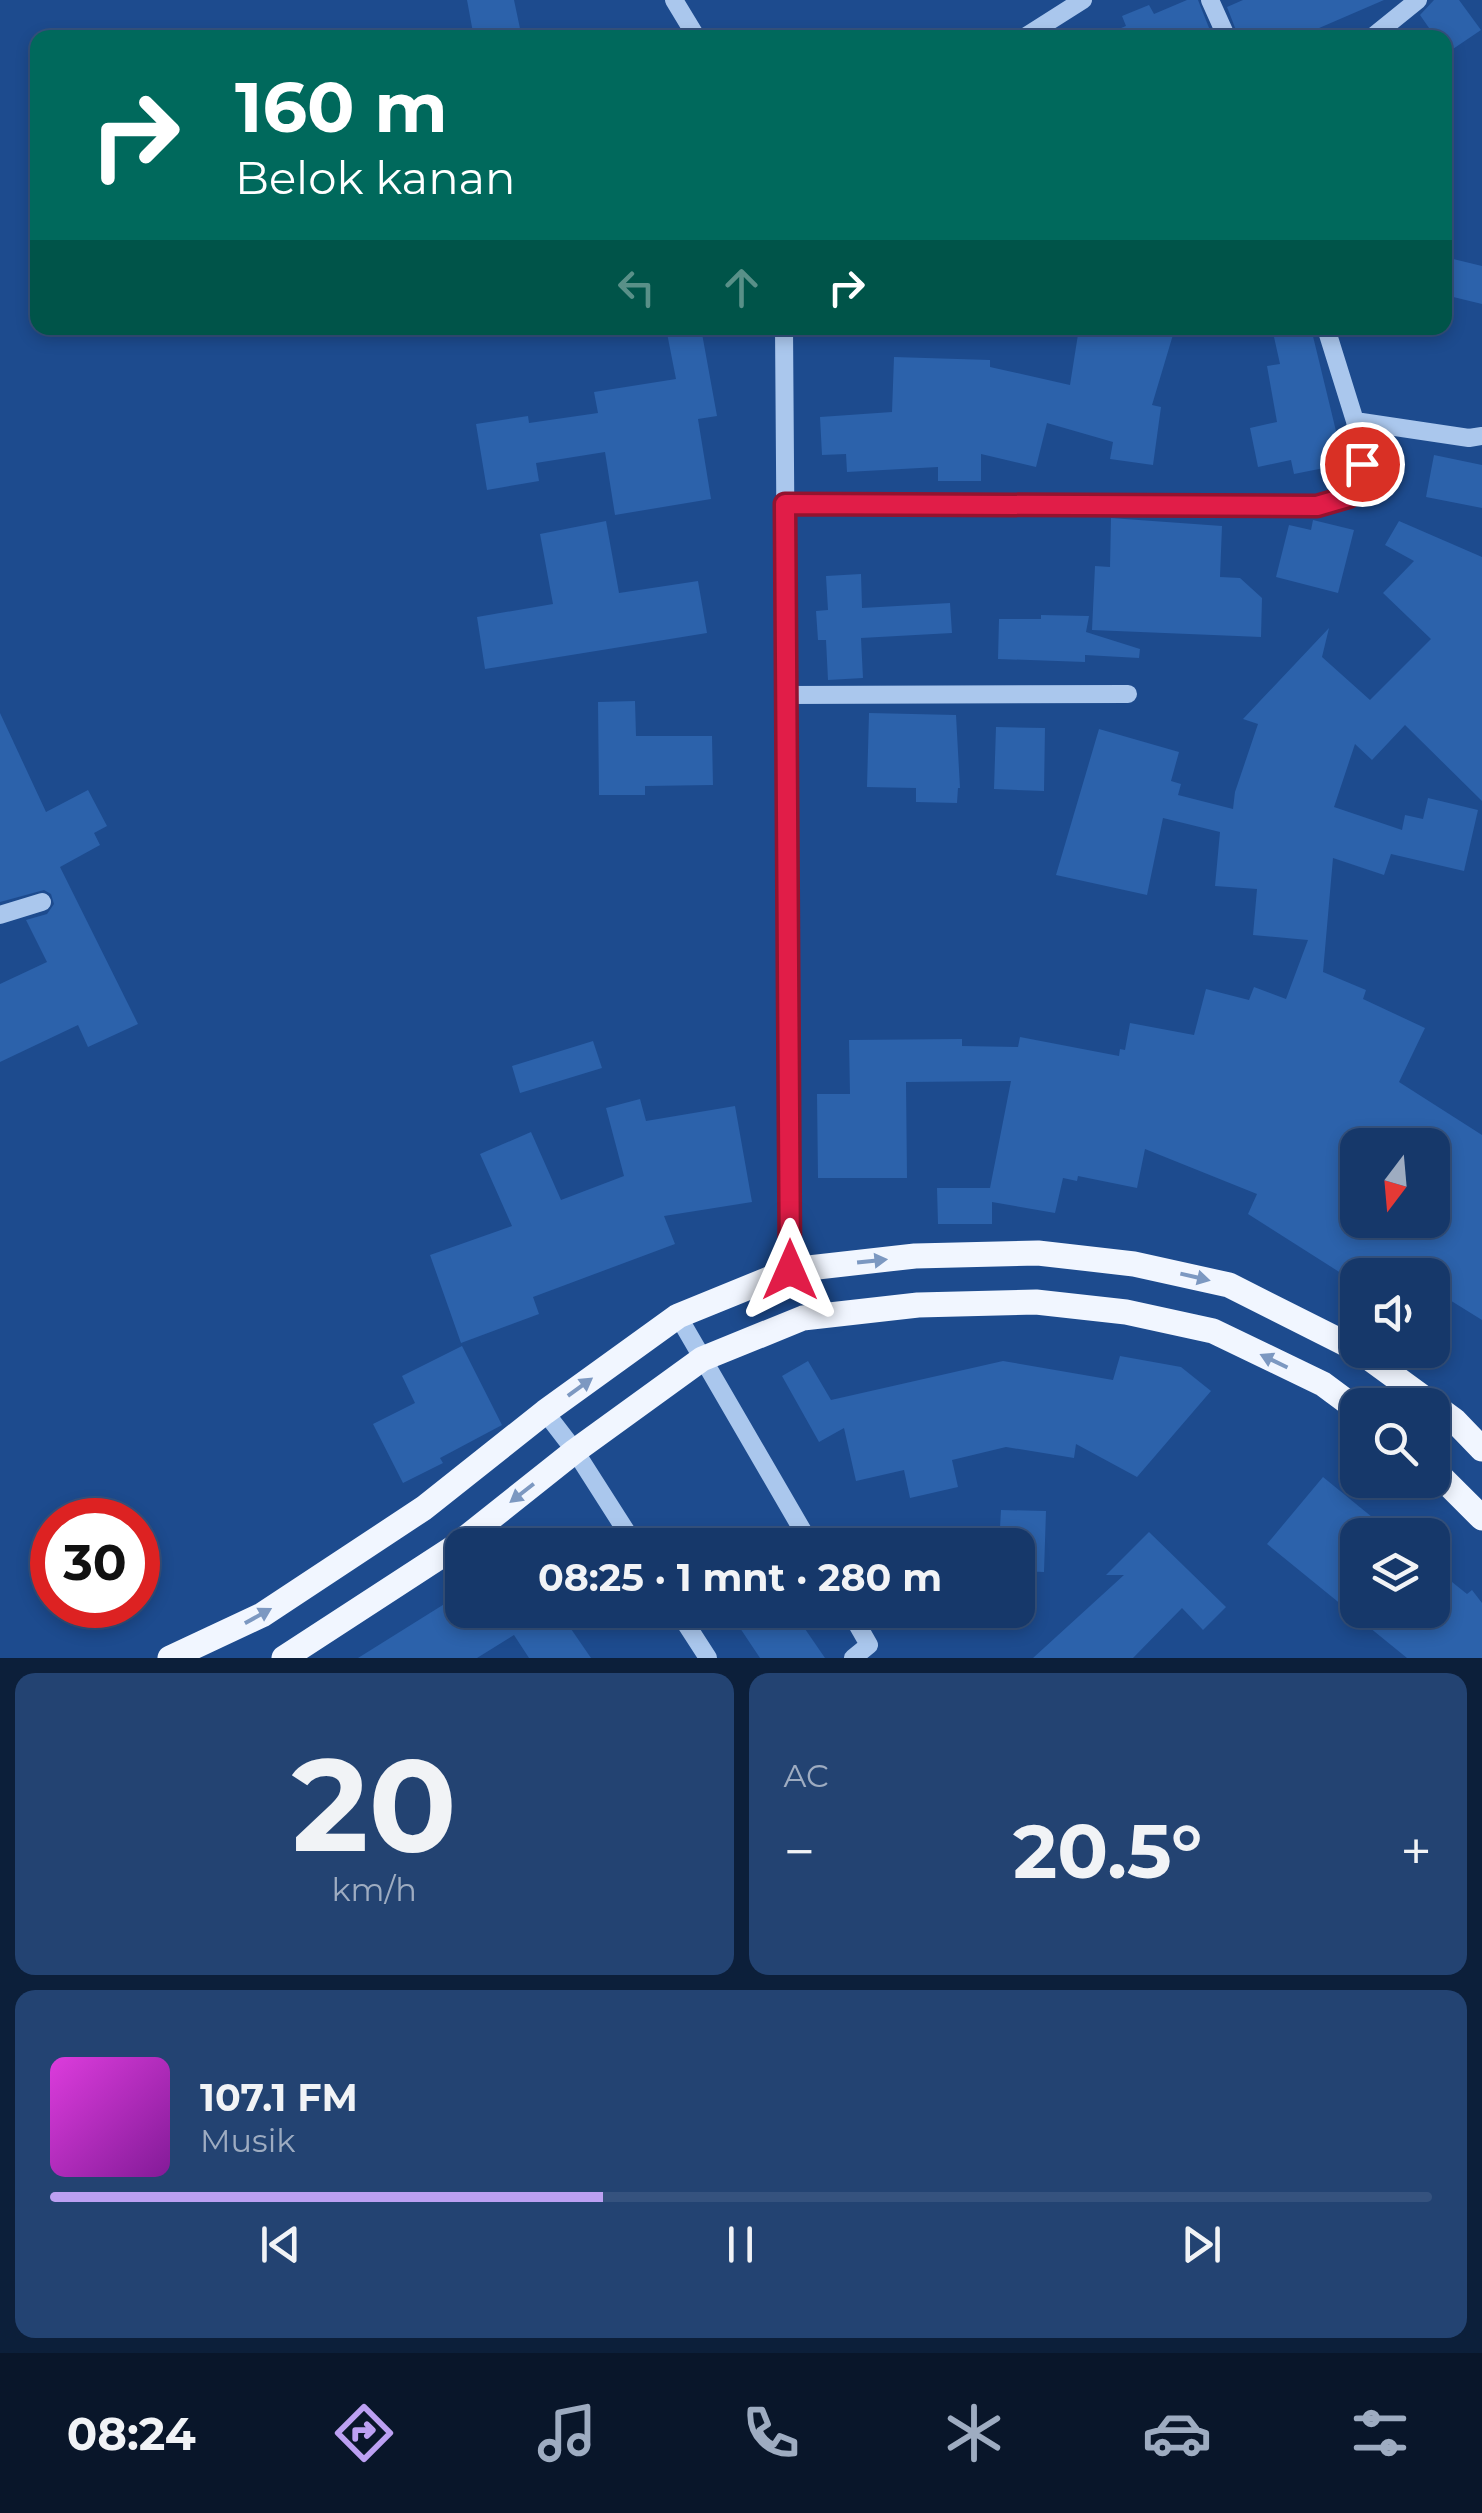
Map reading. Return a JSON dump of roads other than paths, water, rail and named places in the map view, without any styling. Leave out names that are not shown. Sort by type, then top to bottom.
[{"type":"main road","points":[[170,1658],[262,1614],[424,1508],[545,1412],[678,1316],[790,1270],[915,1256],[1038,1253],[1134,1264],[1229,1285],[1340,1341]]},
{"type":"main road","points":[[284,1658],[453,1548],[575,1451],[702,1359],[803,1318],[918,1305],[1036,1302],[1126,1312],[1213,1331],[1322,1384],[1340,1397]]},
{"type":"main road","points":[[1383,1368],[1454,1420],[1482,1449]]},
{"type":"main road","points":[[1450,1486],[1482,1518]]},
{"type":"street","points":[[674,0],[693,30]]},
{"type":"street","points":[[1035,30],[1083,0]]},
{"type":"street","points":[[1210,0],[1224,30]]},
{"type":"street","points":[[1382,30],[1418,0]]},
{"type":"street","points":[[784,335],[790,1270]]},
{"type":"street","points":[[785,504],[1317,506],[1348,497],[1362,464],[1354,420],[1328,335]]},
{"type":"street","points":[[1354,420],[1469,438],[1482,436]]},
{"type":"street","points":[[786,696],[1128,694]]},
{"type":"street","points":[[0,915],[42,902]]},
{"type":"street","points":[[678,1316],[801,1528]]},
{"type":"street","points":[[545,1412],[624,1528]]},
{"type":"street","points":[[689,1628],[708,1658]]},
{"type":"street","points":[[852,1658],[869,1645],[859,1628]]}]
